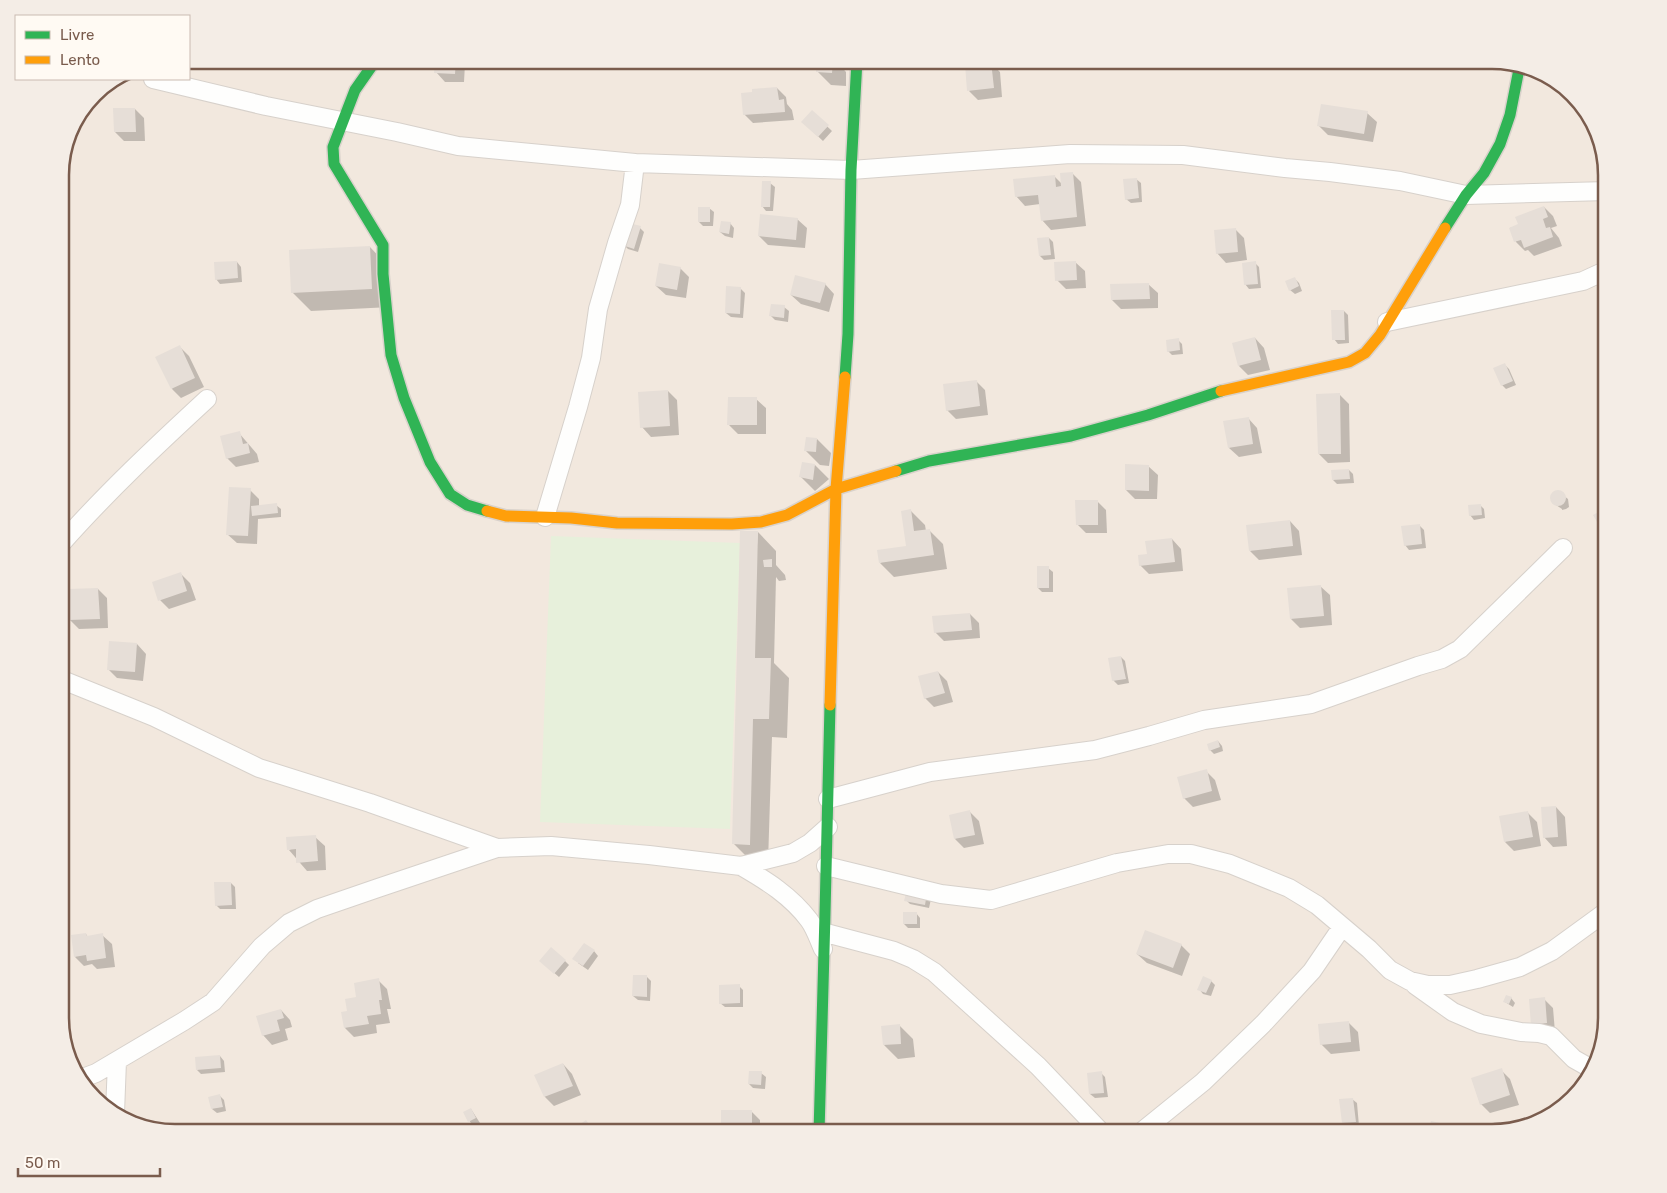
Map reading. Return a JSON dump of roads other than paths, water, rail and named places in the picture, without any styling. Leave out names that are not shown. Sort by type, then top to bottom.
[{"type":"street","points":[[369,69],[354,90],[333,147],[334,164],[383,245],[383,274],[391,355],[404,398],[430,462],[450,494],[467,505],[506,516],[617,523],[732,524],[760,522],[787,516],[836,489],[929,461],[1071,436],[1148,415],[1210,393],[1349,362],[1365,354],[1466,195],[1484,173],[1500,144],[1510,115],[1518,72]]},
{"type":"street","points":[[819,1124],[826,933],[826,866],[836,489],[848,334],[851,170],[856,69]]},
{"type":"street","points":[[156,80],[266,106],[458,146],[634,163],[851,170],[1070,154],[1183,154],[1400,181],[1466,195],[1598,191]]},
{"type":"street","points":[[545,517],[591,358],[598,309],[630,205],[634,163]]},
{"type":"street","points":[[1387,322],[1564,286],[1583,281],[1598,274]]},
{"type":"street","points":[[69,535],[144,456],[207,399]]},
{"type":"street","points":[[828,799],[930,772],[1095,750],[1204,720],[1311,704],[1442,659],[1460,649],[1563,548]]},
{"type":"street","points":[[69,683],[154,717],[259,768],[370,803],[497,848]]},
{"type":"street","points":[[87,1077],[184,1022],[213,1002],[262,946],[289,923],[317,908],[497,848],[551,846],[741,866],[793,853],[810,843],[828,828]]},
{"type":"street","points":[[826,866],[941,894],[991,900],[1117,863],[1168,854],[1191,854],[1230,864],[1289,888],[1317,905],[1369,949],[1390,970],[1410,981],[1453,1012],[1481,1024],[1551,1036],[1574,1059],[1586,1066]]},
{"type":"street","points":[[741,866],[767,881],[789,897],[810,921],[825,953]]},
{"type":"street","points":[[1410,981],[1428,985],[1450,985],[1520,967],[1552,951],[1598,918]]},
{"type":"street","points":[[1151,1124],[1204,1082],[1263,1024],[1312,971],[1342,927]]},
{"type":"street","points":[[826,933],[894,951],[913,959],[934,972],[1038,1066],[1093,1124]]},
{"type":"street","points":[[115,1106],[117,1060]]}]
